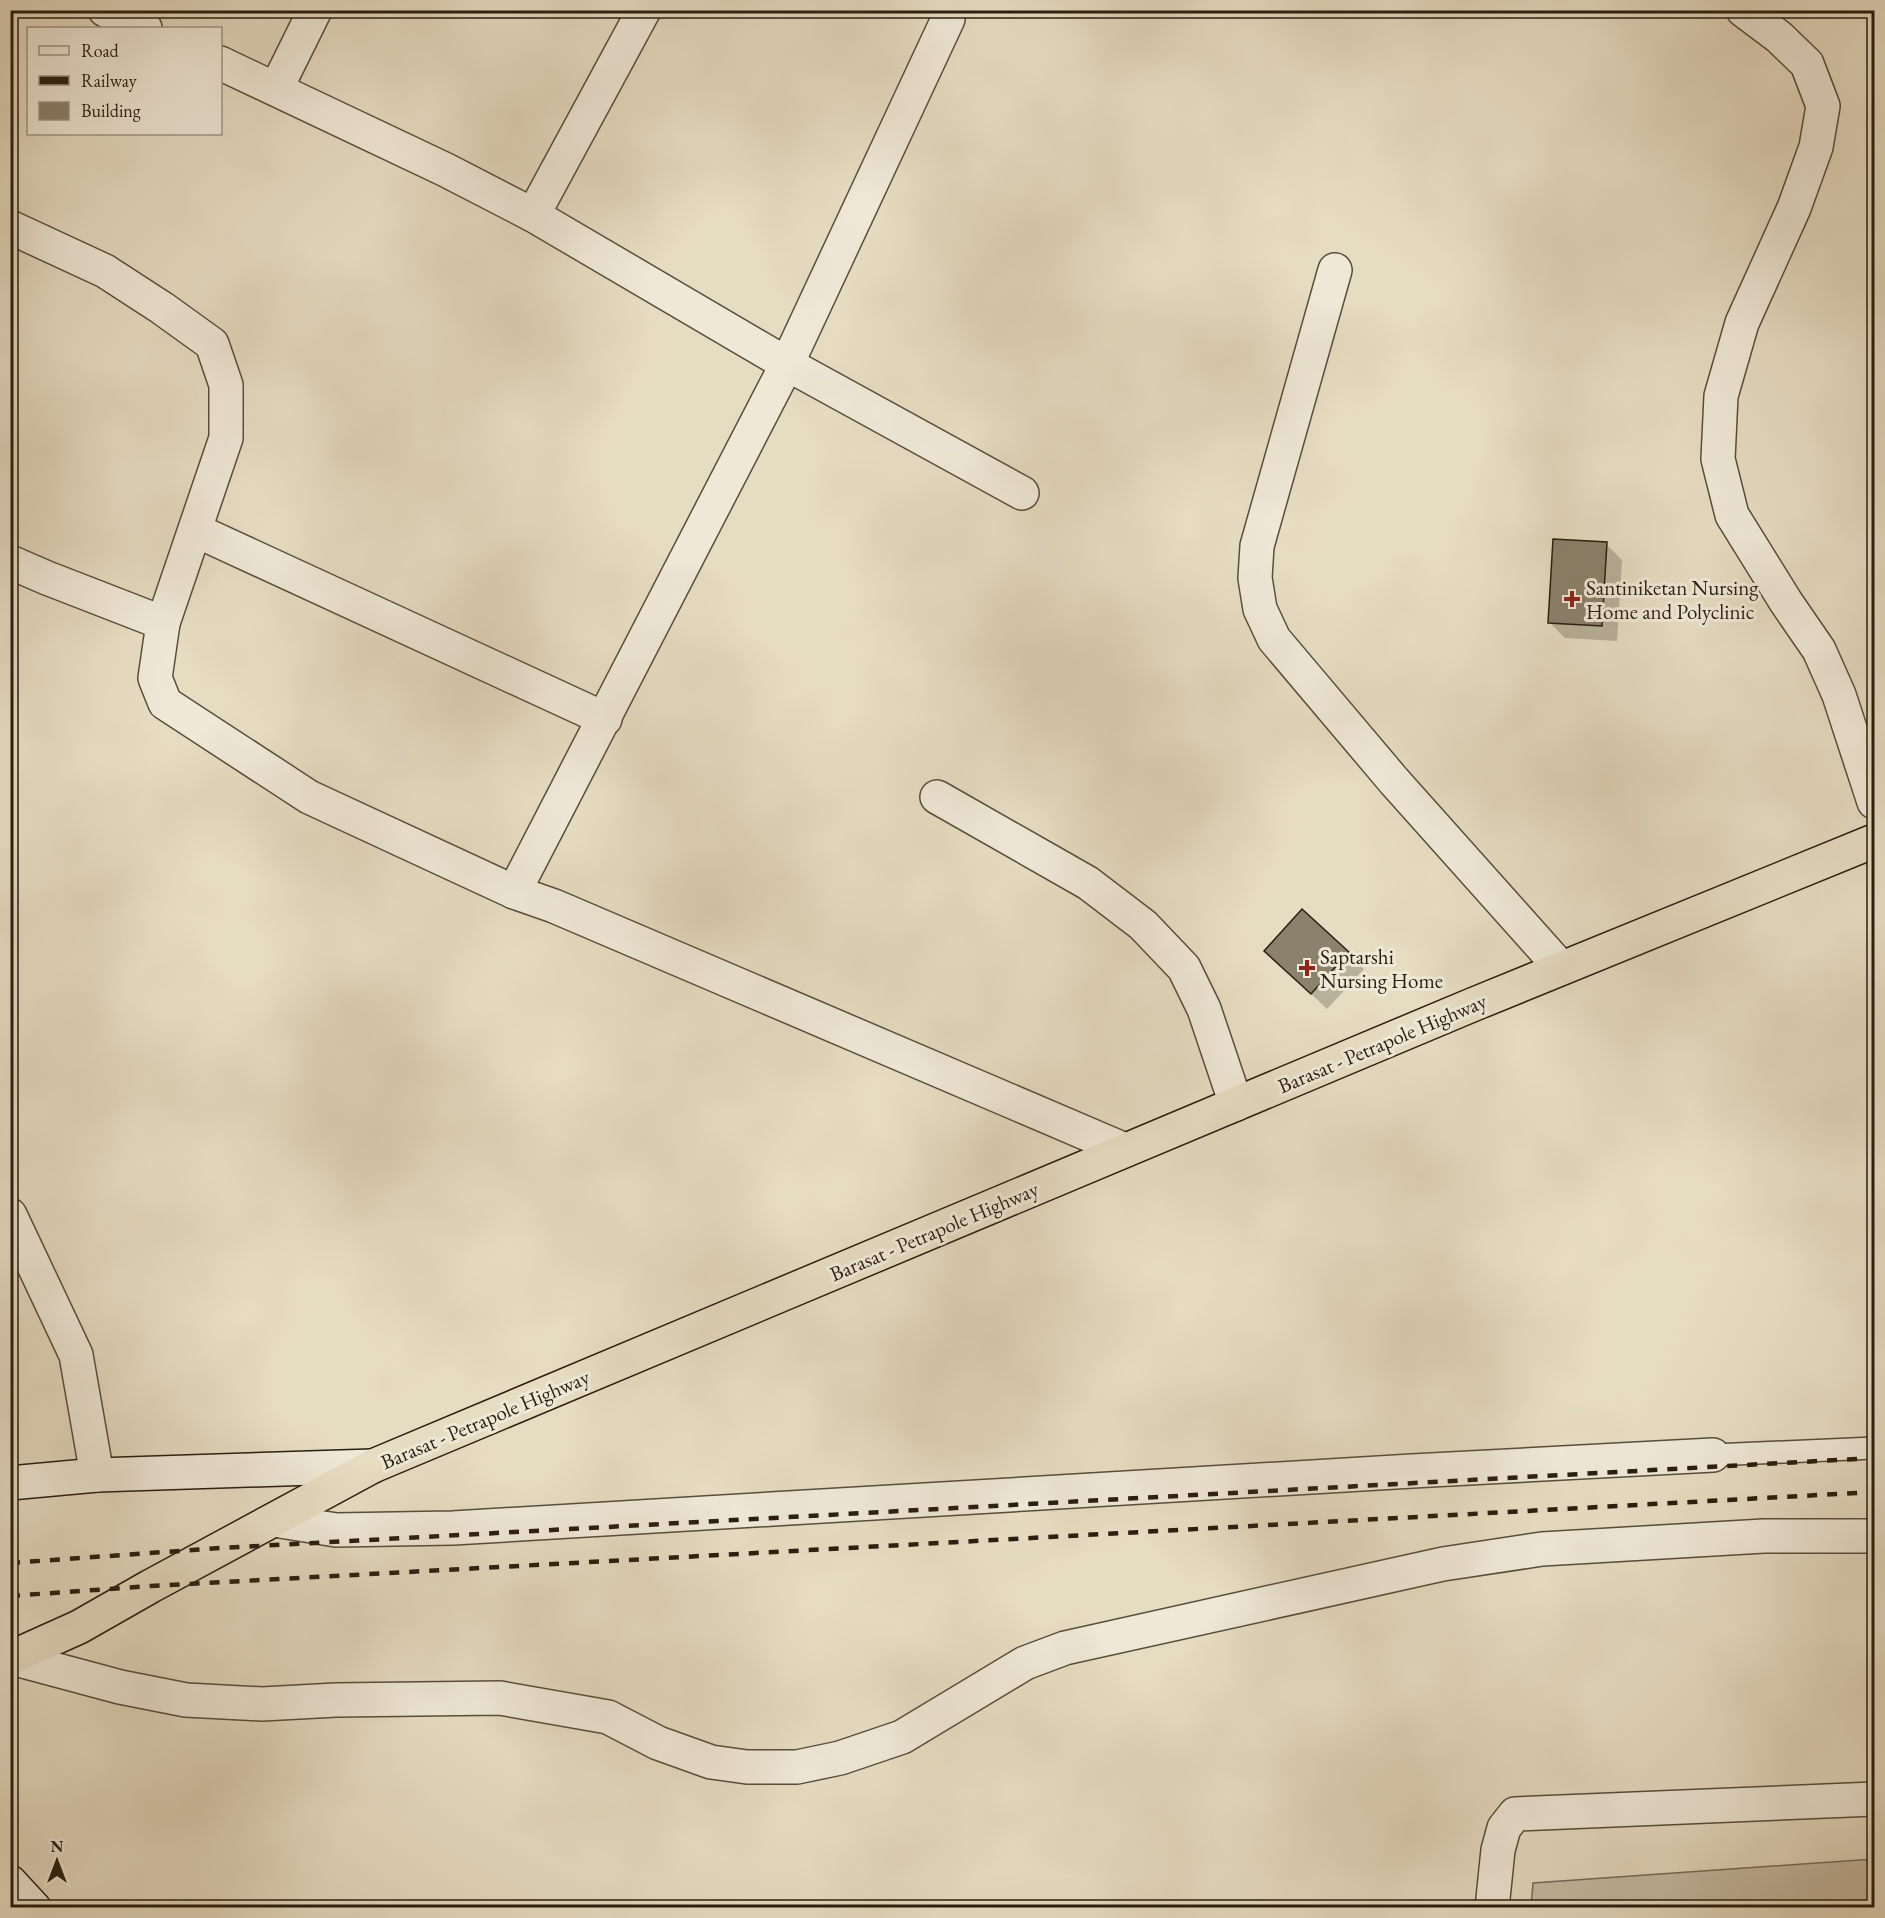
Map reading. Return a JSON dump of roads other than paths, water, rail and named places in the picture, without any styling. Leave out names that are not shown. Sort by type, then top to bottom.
[{"type":"highway","name":"Barasat - Petrapole Highway","points":[[11,1658],[79,1628],[373,1466],[1561,968],[1875,841]]},
{"type":"street","points":[[105,10],[143,27]]},
{"type":"street","points":[[276,89],[315,10]]},
{"type":"street","points":[[533,215],[644,10]]},
{"type":"street","points":[[514,892],[787,364],[948,19],[946,10]]},
{"type":"street","points":[[1757,15],[1807,64],[1823,106],[1816,147],[1794,208],[1742,323],[1721,396],[1718,459],[1732,515],[1785,602],[1819,650],[1839,695],[1875,802]]},
{"type":"street","points":[[222,64],[446,170],[533,215],[787,364],[1022,493]]},
{"type":"street","points":[[10,227],[105,271],[212,344],[226,385],[226,438],[163,623],[155,678],[165,703],[309,797],[514,892],[554,906],[1125,1150]]},
{"type":"street","points":[[1335,270],[1257,546],[1255,578],[1260,609],[1274,639],[1394,781],[1561,968]]},
{"type":"street","points":[[195,530],[604,719]]},
{"type":"street","points":[[10,562],[163,623]]},
{"type":"street","points":[[937,797],[1088,883],[1151,934],[1184,968],[1204,1009],[1236,1104]]},
{"type":"street","points":[[10,1215],[76,1355],[97,1475]]},
{"type":"street","points":[[274,1520],[336,1530],[453,1528],[1713,1455]]},
{"type":"street","points":[[10,1483],[97,1475],[373,1466]]},
{"type":"street","points":[[11,1658],[120,1687],[186,1700],[262,1704],[336,1700],[500,1698],[608,1717],[658,1743],[711,1762],[747,1767],[797,1767],[840,1758],[902,1737],[1025,1663],[1065,1648],[1443,1564],[1575,1547],[1764,1536],[1875,1536]]},
{"type":"street","points":[[1492,1908],[1498,1850],[1504,1828],[1515,1814],[1875,1799]]},
{"type":"street","points":[[10,1882],[34,1908]]},
{"type":"lane","points":[[1713,1455],[1875,1448]]},
{"type":"railway","points":[[10,1563],[221,1548],[1874,1458]]},
{"type":"railway","points":[[10,1596],[151,1586],[1874,1492]]},
{"type":"place","name":"Santiniketan Nursing Home and Polyclinic","points":[[1572,599]]},
{"type":"place","name":"Saptarshi Nursing Home","points":[[1307,968]]}]
